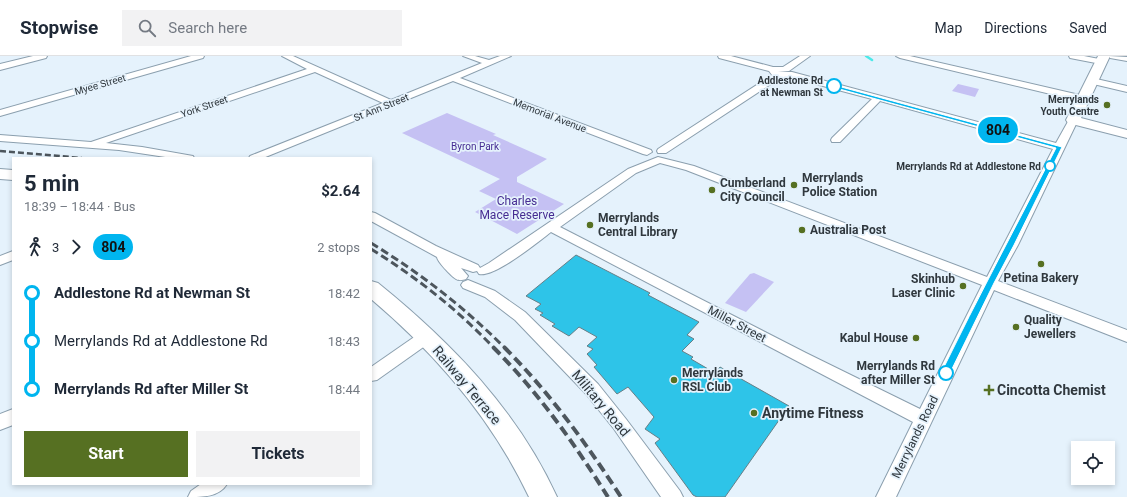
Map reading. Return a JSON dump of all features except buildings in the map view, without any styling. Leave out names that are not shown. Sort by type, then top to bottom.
[{"type":"main road","name":"Merrylands Road","points":[[1073,120],[1103,59]]},
{"type":"main road","points":[[1073,120],[1127,134]]},
{"type":"main road","points":[[0,170],[12,170]]},
{"type":"main road","points":[[0,174],[12,175]]},
{"type":"main road","name":"Railway Terrace","points":[[372,289],[407,318],[426,337],[463,376],[485,403],[517,448],[537,494]]},
{"type":"street","points":[[0,67],[43,56]]},
{"type":"street","name":"Myee Street","points":[[0,113],[200,56]]},
{"type":"street","points":[[286,56],[391,103]]},
{"type":"street","points":[[467,56],[489,63]]},
{"type":"street","name":"St Ann Street","points":[[256,157],[507,56]]},
{"type":"street","points":[[722,56],[1059,147]]},
{"type":"street","points":[[464,280],[465,271],[481,272],[494,266],[632,172],[662,157],[781,72],[806,56]]},
{"type":"street","points":[[900,56],[1084,99]]},
{"type":"street","points":[[1073,56],[1103,59]]},
{"type":"street","points":[[1113,56],[1127,59]]},
{"type":"street","name":"York Street","points":[[94,144],[315,69]]},
{"type":"street","name":"Memorial Avenue","points":[[453,78],[646,153],[650,159],[662,157]]},
{"type":"street","points":[[1092,81],[1127,89]]},
{"type":"street","points":[[836,140],[878,98]]},
{"type":"street","name":"Merrylands Road","points":[[886,497],[990,283],[1011,245],[1073,120]]},
{"type":"street","points":[[0,138],[94,144],[183,157]]},
{"type":"street","points":[[632,172],[646,153]]},
{"type":"street","points":[[662,157],[1127,336]]},
{"type":"street","name":"Military Road","points":[[372,217],[431,249],[481,272],[489,282],[512,303],[520,316]]},
{"type":"street","name":"Miller Street","points":[[551,227],[800,357],[924,419]]},
{"type":"street","name":"Military Road","points":[[431,249],[450,264],[464,280],[490,294],[520,316],[592,389],[620,424],[673,497]]},
{"type":"street","points":[[0,260],[12,255]]},
{"type":"street","points":[[372,374],[426,337]]},
{"type":"street","points":[[0,423],[12,417]]},
{"type":"street","points":[[198,497],[216,485]]},
{"type":"green space","points":[[958,84],[979,89],[975,97],[952,91]]},
{"type":"green space","name":"Byron Park","points":[[447,113],[496,134],[493,135],[547,159],[517,177],[517,182],[564,204],[517,234],[475,212],[496,199],[479,191],[500,179],[402,133]]},
{"type":"green space","points":[[754,273],[774,282],[746,312],[725,303],[750,274]]},
{"type":"waterway","points":[[866,56],[872,60]]},
{"type":"railway","points":[[0,151],[70,157]]},
{"type":"railway","points":[[372,244],[407,266],[441,291],[505,348]]},
{"type":"railway","points":[[372,250],[436,294],[466,320],[493,347]]},
{"type":"railway","points":[[493,347],[525,382],[555,419],[608,497]]},
{"type":"railway","points":[[505,348],[552,400],[621,497]]},
{"type":"bus line","name":"804","points":[[834,86],[1059,147],[946,373]]},
{"type":"place","name":"Addlestone Rd at Newman St","points":[[834,86]]},
{"type":"place","name":"Merrylands Youth Centre","points":[[1107,105]]},
{"type":"place","name":"Merrylands Rd at Addlestone Rd","points":[[1050,166]]},
{"type":"place","name":"Merrylands Police Station","points":[[794,185]]},
{"type":"place","name":"Cumberland City Council","points":[[712,190]]},
{"type":"place","name":"Merrylands Central Library","points":[[590,225]]},
{"type":"place","name":"Australia Post","points":[[802,230]]},
{"type":"place","name":"Petina Bakery","points":[[1041,264]]},
{"type":"place","name":"Skinhub Laser Clinic","points":[[963,286]]},
{"type":"place","name":"Quality Jewellers","points":[[1016,327]]},
{"type":"place","name":"Kabul House","points":[[916,338]]},
{"type":"place","name":"Merrylands Rd after Miller St","points":[[946,373]]},
{"type":"place","name":"Merrylands RSL Club","points":[[674,380]]},
{"type":"place","name":"Cincotta Chemist","points":[[989,390]]},
{"type":"place","name":"Anytime Fitness","points":[[754,413]]},
{"type":"park label","name":"Charles Mace Reserve","points":[[517,208]]}]
